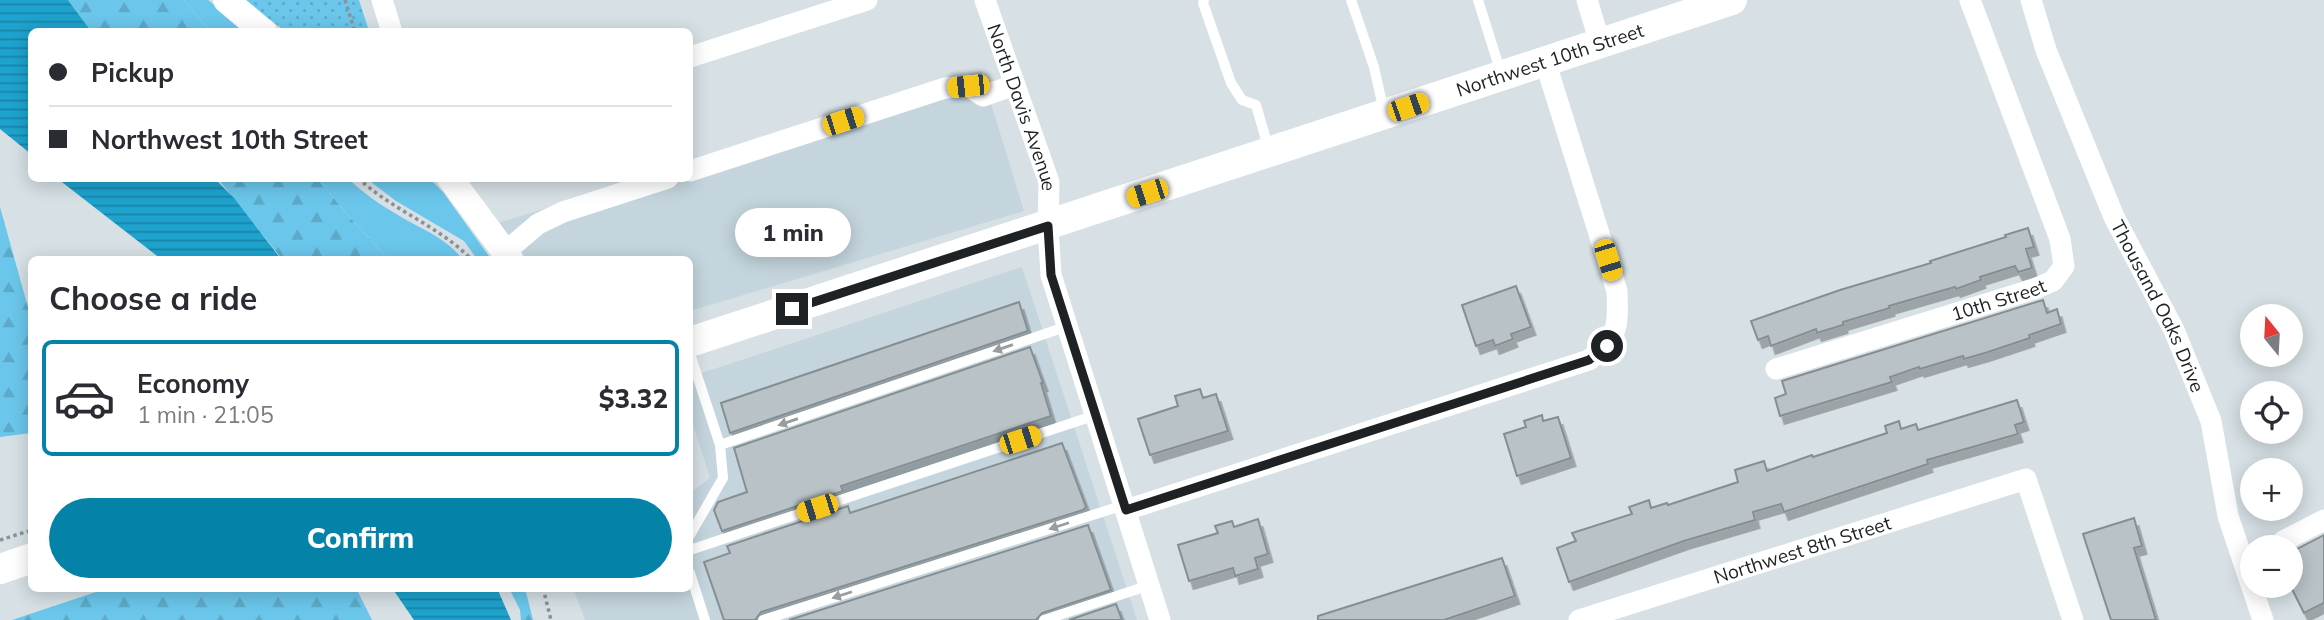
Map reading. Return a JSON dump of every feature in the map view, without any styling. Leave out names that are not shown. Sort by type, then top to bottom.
[{"type":"main road","name":"Northwest 10th Street","points":[[693,341],[1732,0]]},
{"type":"main road","points":[[0,569],[28,559]]},
{"type":"street","points":[[226,0],[259,28]]},
{"type":"street","points":[[382,0],[391,28]]},
{"type":"street","points":[[693,56],[867,0]]},
{"type":"street","name":"North Davis Avenue","points":[[985,0],[1049,182],[1051,275],[1160,620]]},
{"type":"street","points":[[1587,0],[1600,43]]},
{"type":"street","name":"10th Street","points":[[1776,369],[2034,289],[2053,281],[2064,266],[2060,239],[1970,0]]},
{"type":"street","name":"Thousand Oaks Drive","points":[[2031,0],[2046,50],[2114,217],[2174,330],[2211,421],[2228,516],[2263,620]]},
{"type":"street","points":[[1125,508],[1589,360],[1607,346],[1618,325],[1617,291],[1545,61]]},
{"type":"street","points":[[693,171],[945,88],[968,86],[983,96],[1015,86]]},
{"type":"street","points":[[459,182],[508,255],[538,224],[563,212],[656,182]]},
{"type":"street","name":"Northwest 8th Street","points":[[1579,620],[2026,479],[2073,620]]},
{"type":"street","points":[[2295,535],[2324,520]]},
{"type":"lane","points":[[1203,0],[1231,83],[1242,100],[1256,104],[1270,152]]},
{"type":"lane","points":[[1351,0],[1374,66],[1385,114]]},
{"type":"lane","points":[[1478,0],[1502,75]]},
{"type":"lane","points":[[720,445],[1068,326]]},
{"type":"lane","points":[[693,363],[720,445],[723,478],[693,530]]},
{"type":"lane","points":[[693,549],[1096,415]]},
{"type":"lane","points":[[762,620],[1125,508]]},
{"type":"lane","points":[[693,582],[705,620]]},
{"type":"lane","points":[[1044,620],[1150,585]]},
{"type":"path","points":[[345,0],[354,28]]},
{"type":"path","points":[[363,182],[390,204],[449,238],[468,256]]},
{"type":"path","points":[[0,540],[28,531]]},
{"type":"path","points":[[544,592],[551,620]]},
{"type":"shaded area","points":[[0,0],[68,0],[89,28],[28,28],[28,152],[0,129]]},
{"type":"shaded area","points":[[981,71],[1024,211],[693,310],[693,256],[525,256],[498,223],[629,182],[693,182],[693,162]]},
{"type":"shaded area","points":[[62,182],[218,182],[234,198],[279,256],[157,256]]},
{"type":"shaded area","points":[[1022,267],[1137,620],[585,620],[574,592],[693,592],[693,491],[710,478],[693,424],[693,376]]},
{"type":"shaded area","points":[[395,592],[499,592],[511,620],[414,620]]},
{"type":"green space","points":[[68,0],[184,0],[207,28],[89,28]]},
{"type":"green space","points":[[184,0],[208,0],[245,28],[207,28]]},
{"type":"green space","points":[[243,0],[359,0],[368,28],[281,28]]},
{"type":"green space","points":[[220,182],[321,182],[385,256],[280,256]]},
{"type":"green space","points":[[321,182],[352,182],[385,207],[441,239],[460,256],[385,256]]},
{"type":"green space","points":[[371,182],[433,182],[489,256],[475,256],[464,241],[396,201]]},
{"type":"green space","points":[[0,207],[28,307],[28,433],[0,437]]},
{"type":"green space","points":[[96,592],[358,592],[372,620],[12,620]]},
{"type":"green space","points":[[511,592],[526,592],[533,620],[521,620],[520,610]]},
{"type":"building","points":[[2028,228],[2034,247],[2026,249],[2032,268],[2018,272],[2015,266],[1980,277],[1981,280],[1956,289],[1955,287],[1889,306],[1890,308],[1843,322],[1843,325],[1817,333],[1816,329],[1771,346],[1768,336],[1758,340],[1751,321],[1840,290],[1931,263],[1930,261]]},
{"type":"building","points":[[1516,286],[1531,327],[1511,334],[1513,339],[1495,346],[1493,340],[1476,346],[1462,305]]},
{"type":"building","points":[[2043,300],[2047,313],[2057,309],[2061,324],[1985,353],[1964,359],[1963,356],[1920,369],[1919,367],[1890,377],[1892,382],[1780,416],[1775,398],[1786,394],[1782,381]]},
{"type":"building","points":[[1019,302],[1028,331],[730,433],[721,403]]},
{"type":"building","points":[[1030,347],[1051,416],[841,486],[843,491],[722,531],[714,510],[718,502],[747,492],[734,448]]},
{"type":"building","points":[[1200,389],[1203,398],[1216,394],[1228,431],[1150,455],[1138,419],[1178,406],[1175,396]]},
{"type":"building","points":[[2017,400],[2024,422],[2015,425],[2018,434],[1927,460],[1928,464],[1784,512],[1781,504],[1753,512],[1755,520],[1684,541],[1569,582],[1557,548],[1576,541],[1572,533],[1632,514],[1629,507],[1649,500],[1651,508],[1667,503],[1668,505],[1738,482],[1735,470],[1764,461],[1767,471],[1887,433],[1885,426],[1899,421],[1901,429],[1916,424],[1918,430]]},
{"type":"building","points":[[1542,415],[1543,421],[1558,417],[1571,458],[1517,476],[1504,434],[1526,427],[1524,421]]},
{"type":"building","points":[[1062,443],[1086,507],[1083,510],[761,612],[755,620],[724,620],[704,562],[730,553],[727,546],[848,506],[850,513]]},
{"type":"building","points":[[2134,518],[2142,546],[2134,548],[2156,620],[2111,620],[2083,534]]},
{"type":"building","points":[[1258,519],[1268,554],[1255,558],[1258,569],[1235,576],[1233,568],[1189,581],[1178,545],[1218,533],[1215,526],[1232,521],[1234,527]]},
{"type":"building","points":[[1088,525],[1111,590],[1042,613],[1036,620],[789,620]]},
{"type":"building","points":[[2324,535],[2324,603],[2304,613],[2296,598],[2303,598],[2303,546]]},
{"type":"building","points":[[1502,558],[1515,596],[1465,613],[1444,620],[1318,620],[1318,616]]},
{"type":"building","points":[[1116,604],[1122,620],[1069,620]]},
{"type":"route","points":[[792,309],[1048,226],[1051,275],[1126,510],[1589,360],[1607,346]]}]
